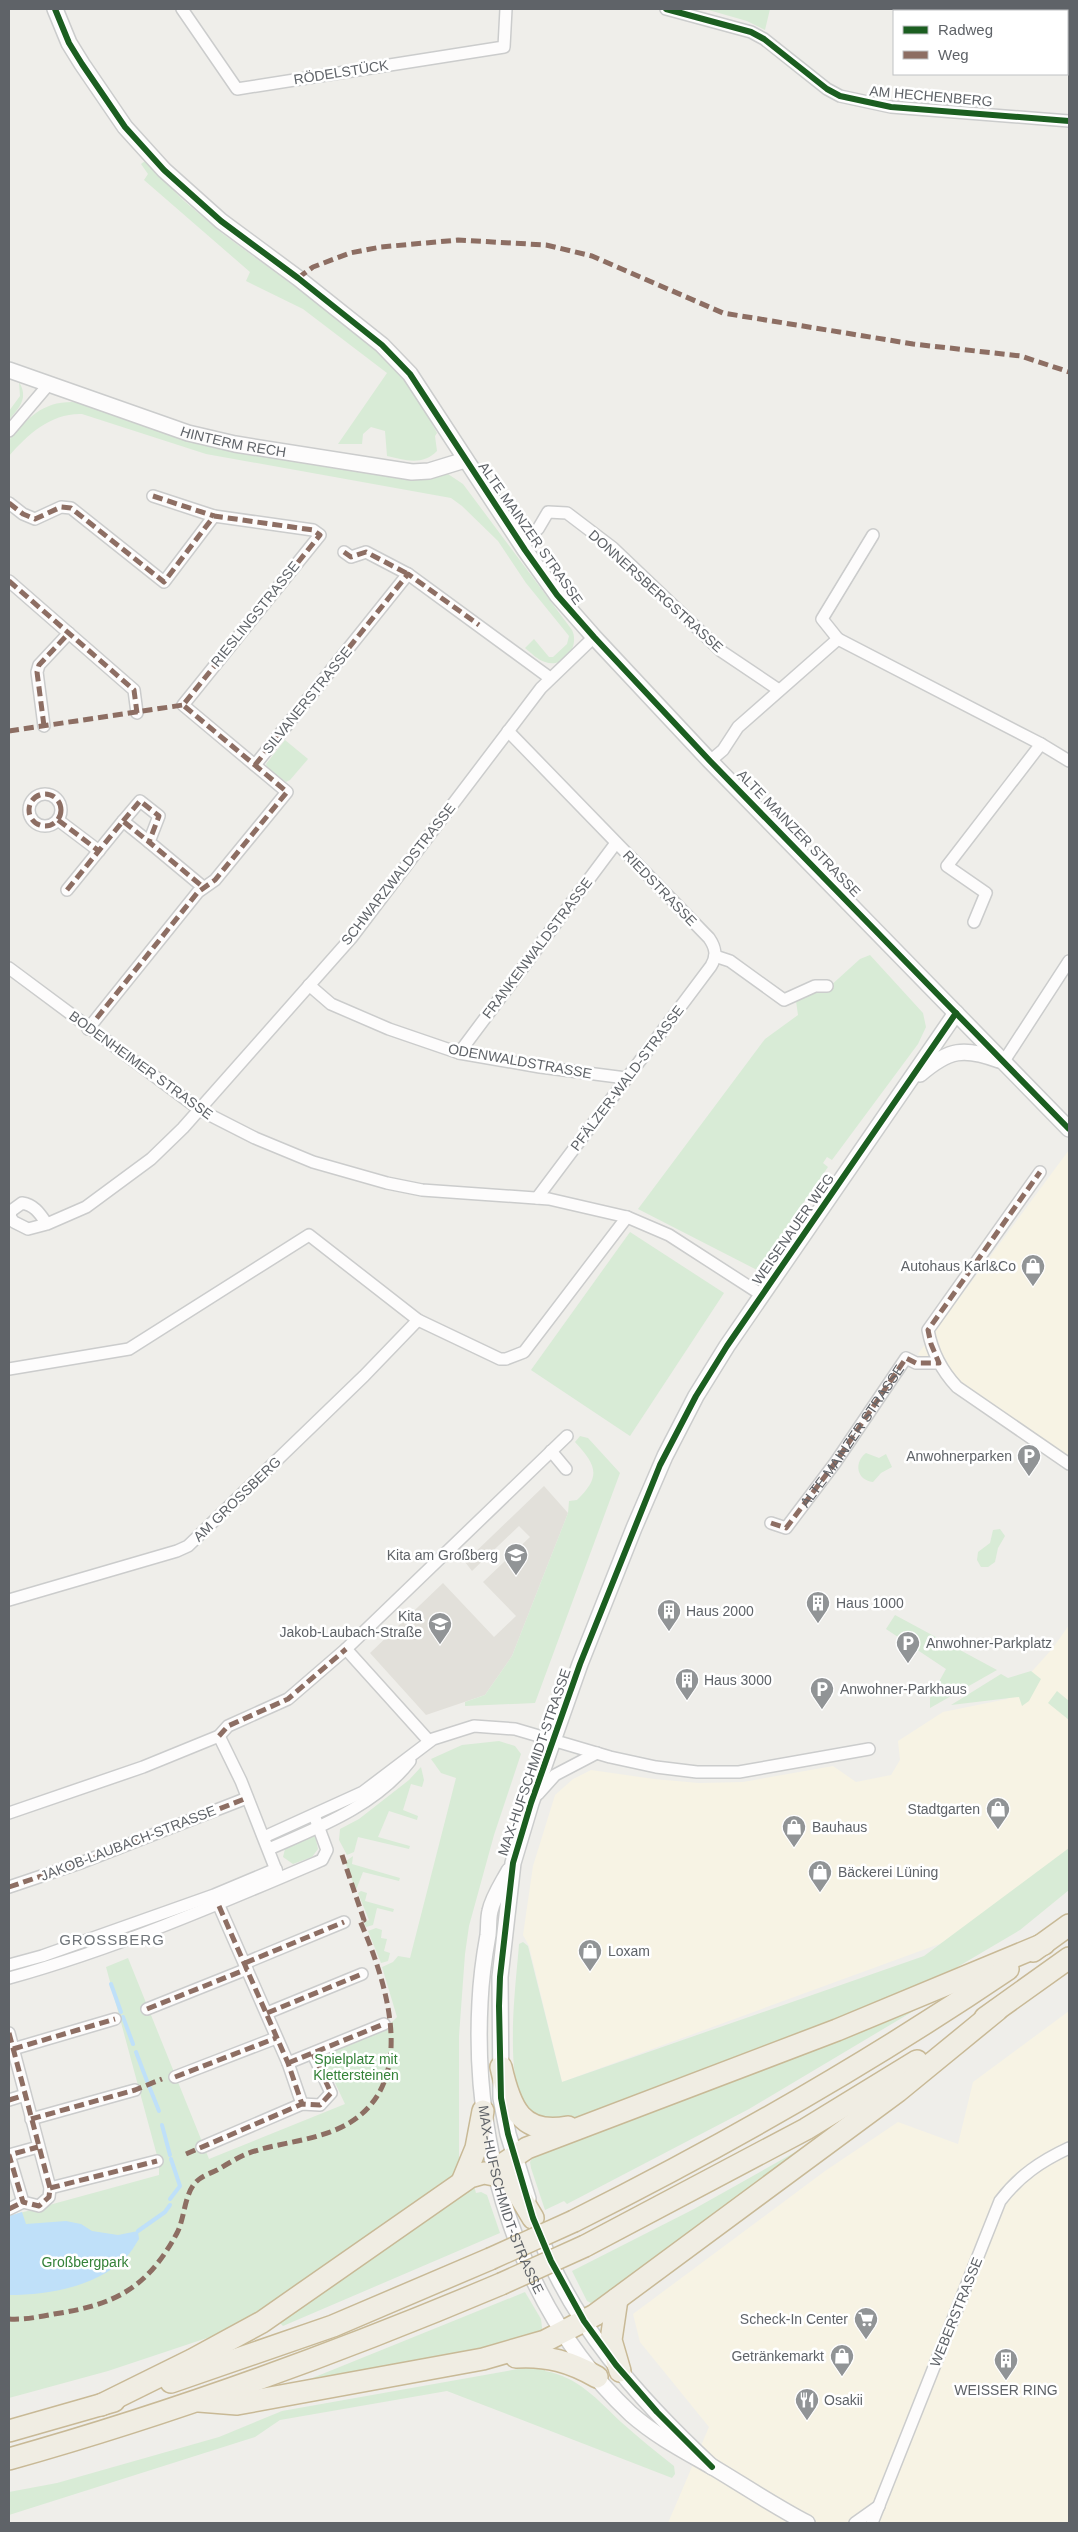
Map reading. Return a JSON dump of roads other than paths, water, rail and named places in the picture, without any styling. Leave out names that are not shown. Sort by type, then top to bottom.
[{"type":"highway","points":[[9,2431],[101,2405],[333,2326],[574,2221],[663,2177],[804,2098],[902,2039],[1044,1944],[1069,1925]]},
{"type":"highway","points":[[496,2174],[515,2155],[588,2124],[837,2030],[1044,1944]]},
{"type":"highway","points":[[199,2401],[237,2404],[483,2359],[521,2350],[564,2332],[617,2299],[898,2091],[997,2010],[1069,1958]]},
{"type":"highway","points":[[9,2459],[199,2401],[337,2352],[501,2284],[585,2246],[806,2129],[997,2010]]},
{"type":"highway","points":[[501,2067],[510,2100],[526,2121],[539,2127],[550,2129],[588,2124]]},
{"type":"highway","points":[[462,2182],[476,2148],[483,2111]]},
{"type":"highway","points":[[101,2405],[192,2360],[262,2322],[462,2182],[481,2173],[496,2174],[512,2181],[534,2218]]},
{"type":"highway","points":[[617,2299],[611,2340],[620,2371]]},
{"type":"highway","points":[[483,2359],[550,2358],[566,2362],[597,2377]]},
{"type":"street","name":"ALTE MAINZER STRASSE","points":[[55,9],[69,43],[82,64],[126,127],[164,170],[220,221],[298,278],[382,345],[410,374],[536,565],[594,637],[710,761],[1069,1129]]},
{"type":"street","name":"RÖDELSTÜCK","points":[[182,9],[237,89],[504,47],[506,9]]},
{"type":"street","name":"AM HECHENBERG","points":[[666,9],[751,32],[764,39],[827,89],[840,96],[891,106],[1069,121]]},
{"type":"street","name":"HINTERM RECH","points":[[9,370],[188,433],[234,444],[412,472],[429,471],[465,460]]},
{"type":"street","points":[[9,431],[49,384]]},
{"type":"street","name":"RIESLINGSTRASSE","points":[[153,496],[214,516],[313,530],[320,535],[182,705],[255,765]]},
{"type":"street","points":[[9,503],[23,514],[35,519],[61,507],[71,508],[164,582],[214,516]]},
{"type":"street","name":"DONNERSBERGSTRASSE","points":[[538,528],[548,512],[568,513],[613,548],[720,651],[779,690]]},
{"type":"street","points":[[873,535],[822,619],[838,639],[1041,744],[1069,761]]},
{"type":"street","points":[[344,552],[351,557],[366,552],[408,574],[550,678]]},
{"type":"street","name":"SILVANERSTRASSE","points":[[88,1028],[203,887],[215,880],[286,792],[255,765],[408,574]]},
{"type":"street","points":[[9,581],[134,690],[137,713]]},
{"type":"street","points":[[44,726],[37,672],[39,665],[69,633]]},
{"type":"street","name":"SCHWARZWALDSTRASSE","points":[[47,1224],[86,1207],[113,1188],[151,1159],[200,1110],[352,937],[550,678],[594,637]]},
{"type":"street","points":[[710,761],[723,750],[738,727],[838,639]]},
{"type":"street","name":"RIEDSTRASSE","points":[[508,731],[709,938],[715,956]]},
{"type":"street","points":[[974,922],[986,893],[947,866],[1041,744]]},
{"type":"street","points":[[66,890],[140,801],[159,816],[150,842]]},
{"type":"street","points":[[58,820],[99,851]]},
{"type":"street","points":[[124,821],[203,887]]},
{"type":"street","name":"FRANKENWALDSTRASSE","points":[[459,1052],[616,843]]},
{"type":"street","points":[[715,956],[730,961],[784,1000],[815,986],[826,986]]},
{"type":"street","name":"PFÄLZER-WALD-STRASSE","points":[[536,1198],[711,966],[715,956]]},
{"type":"street","points":[[908,1084],[931,1064],[956,1051],[977,1052],[1004,1062],[1069,961]]},
{"type":"street","name":"BODENHEIMER STRASSE","points":[[9,968],[200,1110],[230,1126],[313,1162],[386,1183],[422,1190],[536,1198],[627,1216],[668,1235],[762,1295]]},
{"type":"street","name":"ODENWALDSTRASSE","points":[[309,985],[331,1004],[389,1029],[459,1052],[540,1067],[626,1078]]},
{"type":"street","name":"WEISENAUER WEG","points":[[660,1465],[696,1396],[762,1295],[956,1013]]},
{"type":"street","points":[[1040,1172],[928,1330],[931,1344],[944,1373],[957,1387],[1069,1464]]},
{"type":"street","points":[[9,1369],[128,1349],[309,1235],[418,1320],[500,1359],[506,1359],[524,1352],[627,1216]]},
{"type":"street","name":"AM GROSSBERG","points":[[9,1600],[177,1552],[188,1546],[364,1376],[418,1320]]},
{"type":"street","name":"ALTE MAINZER STRASSE","points":[[771,1523],[786,1528],[836,1462],[906,1358],[916,1364],[939,1363]]},
{"type":"street","points":[[9,1813],[143,1767],[219,1736],[228,1726],[288,1699],[346,1649],[567,1436]]},
{"type":"street","points":[[551,1451],[566,1469]]},
{"type":"street","name":"MAX-HUFSCHMIDT-STRASSE","points":[[660,1465],[598,1616],[531,1803],[513,1863],[490,1911],[483,1961],[478,2057],[483,2111],[496,2174],[508,2217],[527,2263],[564,2332],[597,2377],[648,2428],[675,2447],[807,2523]]},
{"type":"street","points":[[346,1649],[429,1741]]},
{"type":"street","points":[[264,1837],[363,1792],[429,1741],[460,1730],[490,1726],[516,1729],[553,1741]]},
{"type":"street","points":[[219,1736],[264,1837],[278,1874]]},
{"type":"street","name":"MAX-HUFSCHMIDT-STRASSE","points":[[553,1741],[656,1767],[697,1772],[740,1772],[869,1749]]},
{"type":"street","points":[[269,1849],[319,1827],[377,1793],[400,1772],[417,1750]]},
{"type":"street","name":"MAX-HUFSCHMIDT-STRASSE","points":[[531,1803],[555,1776],[597,1753]]},
{"type":"street","name":"JAKOB-LAUBACH-STRASSE","points":[[9,1887],[83,1862],[247,1798]]},
{"type":"street","points":[[9,1978],[110,1947],[216,1900],[324,1857],[327,1850],[314,1815]]},
{"type":"street","name":"MAX-HUFSCHMIDT-STRASSE","points":[[513,1863],[500,1977],[501,2098],[515,2155],[534,2218],[551,2261],[584,2321],[620,2371],[668,2424],[712,2467]]},
{"type":"street","points":[[9,1965],[42,1956],[105,1933],[216,1900]]},
{"type":"street","points":[[216,1900],[267,2013],[288,2063],[302,2104]]},
{"type":"street","points":[[147,2009],[344,1922]]},
{"type":"street","points":[[105,1933],[110,1947]]},
{"type":"street","points":[[267,2013],[362,1974]]},
{"type":"street","points":[[9,2209],[23,2202],[39,2206],[49,2197],[50,2188],[10,2041],[115,2019]]},
{"type":"street","points":[[288,2063],[384,2024]]},
{"type":"street","points":[[175,2078],[276,2038]]},
{"type":"street","points":[[202,2147],[302,2104],[320,2106],[331,2093],[313,2054]]},
{"type":"street","points":[[31,2119],[135,2090]]},
{"type":"street","points":[[9,2100],[25,2096]]},
{"type":"street","points":[[23,2202],[9,2155],[38,2147]]},
{"type":"street","name":"WEBERSTRASSE","points":[[872,2523],[1000,2201],[1026,2172],[1045,2159],[1069,2148]]},
{"type":"street","points":[[50,2188],[158,2161]]},
{"type":"street","points":[[855,2523],[879,2506]]},
{"type":"water","points":[[22,2212],[26,2224],[66,2221],[81,2224],[92,2231],[118,2235],[138,2231],[139,2239],[125,2258],[100,2276],[55,2291],[9,2295],[9,2216]]},
{"type":"waterway","points":[[111,1984],[121,2012]]},
{"type":"waterway","points":[[123,2017],[133,2044]]},
{"type":"waterway","points":[[136,2052],[147,2081]]},
{"type":"waterway","points":[[149,2086],[159,2111]]},
{"type":"waterway","points":[[162,2125],[170,2155]]},
{"type":"waterway","points":[[170,2199],[180,2186],[171,2159]]},
{"type":"waterway","points":[[138,2231],[165,2212],[170,2205]]},
{"type":"place","name":"Autohaus Karl&Co","points":[[1033,1287]]},
{"type":"place","name":"Anwohnerparken","points":[[1029,1477]]},
{"type":"place","name":"Kita am Großberg","points":[[516,1576]]},
{"type":"place","name":"Haus 1000","points":[[818,1624]]},
{"type":"place","name":"Haus 2000","points":[[669,1632]]},
{"type":"place","name":"Kita Jakob-Laubach-Straße","points":[[440,1645]]},
{"type":"place","name":"Anwohner-Parkplatz","points":[[908,1664]]},
{"type":"place","name":"Haus 3000","points":[[687,1701]]},
{"type":"place","name":"Anwohner-Parkhaus","points":[[822,1710]]},
{"type":"place","name":"Stadtgarten","points":[[998,1830]]},
{"type":"place","name":"Bauhaus","points":[[794,1848]]},
{"type":"place","name":"Bäckerei Lüning","points":[[820,1893]]},
{"type":"place","name":"Loxam","points":[[590,1972]]},
{"type":"place","name":"Scheck-In Center","points":[[866,2340]]},
{"type":"place","name":"Getränkemarkt","points":[[842,2377]]},
{"type":"place","name":"WEISSER RING","points":[[1006,2381]]},
{"type":"place","name":"Osakii","points":[[807,2421]]},
{"type":"district","name":"GROSSBERG","points":[[112,1939]]},
{"type":"park label","name":"Spielplatz mit Klettersteinen","points":[[356,2068]]},
{"type":"park label","name":"Großbergpark","points":[[85,2262]]}]
